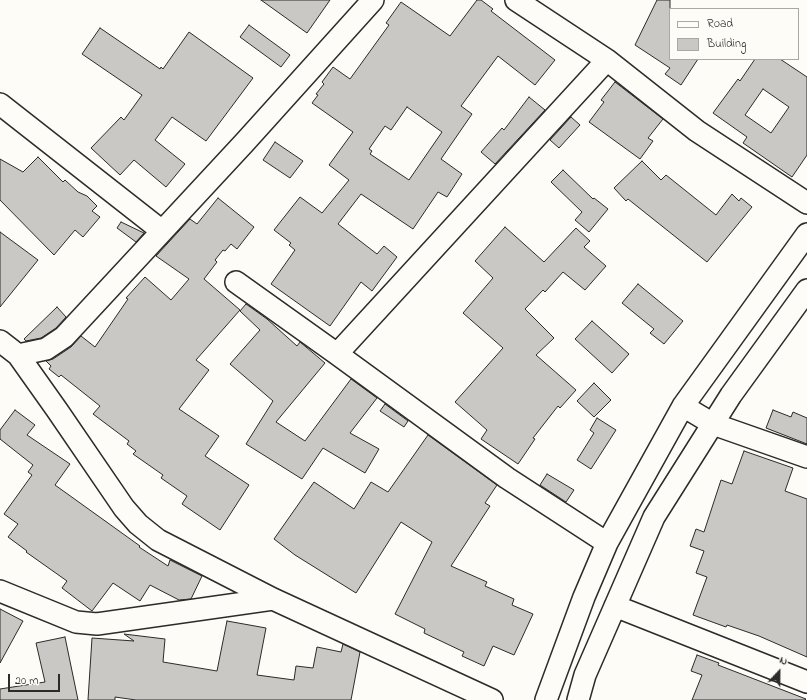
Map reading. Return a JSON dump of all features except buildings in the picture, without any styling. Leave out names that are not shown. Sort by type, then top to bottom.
[{"type":"street","points":[[18,355],[46,349],[64,336],[245,142],[373,0]]},
{"type":"street","points":[[516,0],[606,60],[697,131],[807,203]]},
{"type":"street","points":[[338,354],[606,60]]},
{"type":"street","points":[[0,104],[162,231]]},
{"type":"street","points":[[546,700],[584,597],[607,543],[683,406],[807,234]]},
{"type":"street","points":[[236,282],[338,354],[507,478],[607,543]]},
{"type":"street","points":[[578,700],[585,675],[654,517],[732,395],[807,290]]},
{"type":"street","points":[[0,341],[18,355],[124,508],[138,524],[158,540],[273,599],[492,700]]},
{"type":"street","points":[[683,406],[713,424],[807,457]]},
{"type":"street","points":[[0,591],[76,622],[97,624],[273,599]]},
{"type":"street","points":[[615,606],[807,682]]}]
